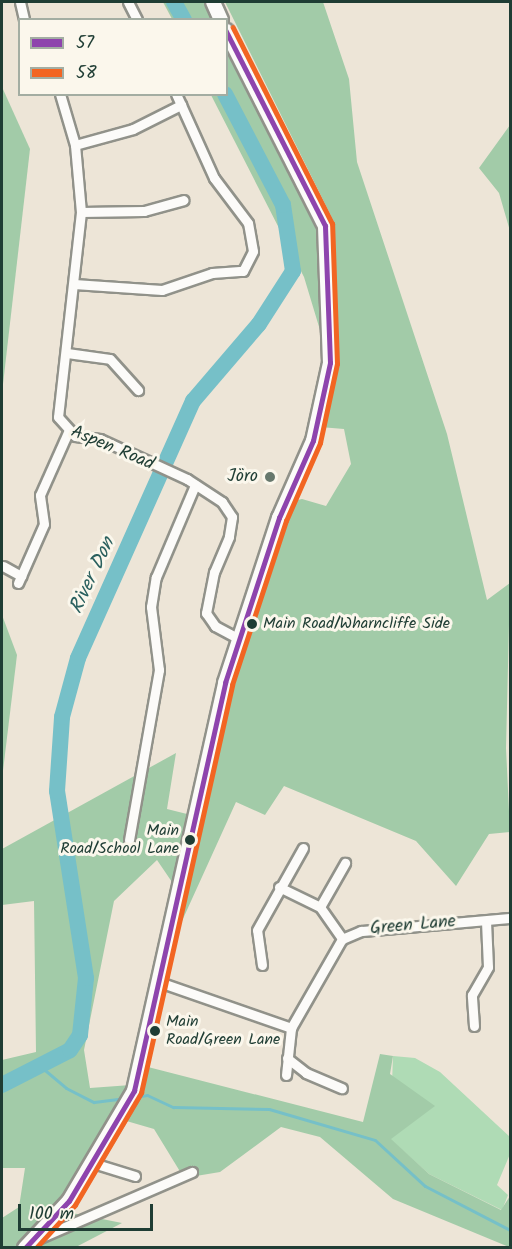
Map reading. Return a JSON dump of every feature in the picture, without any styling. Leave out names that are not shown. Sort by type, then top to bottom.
[{"type":"main road","points":[[213,2],[220,18]]},
{"type":"main road","points":[[29,1244],[93,1163],[131,1097],[162,983],[225,683],[279,518],[313,441],[330,363],[325,226],[228,35]]},
{"type":"street","points":[[20,2],[24,18]]},
{"type":"street","points":[[128,2],[136,18]]},
{"type":"street","name":"Aspen Road","points":[[61,96],[75,145],[81,212],[67,353],[58,417],[68,432],[100,439],[140,460],[191,482],[222,502],[232,517],[206,613],[214,626],[239,639]]},
{"type":"street","points":[[74,284],[162,291],[212,273],[243,271],[253,251],[248,223],[214,178],[177,96]]},
{"type":"street","points":[[75,145],[133,129],[181,105]]},
{"type":"street","points":[[81,212],[144,211],[184,200]]},
{"type":"street","points":[[67,353],[110,359],[138,390]]},
{"type":"street","points":[[3,566],[19,580],[44,524],[40,495],[68,432]]},
{"type":"street","points":[[129,840],[159,670],[151,607],[156,577],[191,482]]},
{"type":"street","points":[[262,965],[256,930],[303,848]]},
{"type":"street","points":[[320,907],[345,863]]},
{"type":"street","points":[[279,887],[320,907],[342,939],[291,1028],[286,1075]]},
{"type":"street","name":"Green Lane","points":[[342,939],[361,931],[510,918]]},
{"type":"street","points":[[474,1026],[472,995],[488,967],[486,921]]},
{"type":"street","points":[[162,983],[291,1028]]},
{"type":"street","points":[[287,1058],[306,1073],[342,1088]]},
{"type":"street","points":[[93,1163],[135,1176]]},
{"type":"street","points":[[29,1244],[192,1172]]},
{"type":"green space","points":[[163,2],[205,2],[213,18],[171,18]]},
{"type":"green space","points":[[225,2],[323,2],[349,79],[357,162],[447,434],[487,600],[510,583],[506,748],[510,832],[489,834],[456,886],[416,841],[284,786],[265,815],[236,802],[177,932],[231,683],[289,502],[302,499],[326,506],[351,464],[344,429],[320,427],[335,361],[334,222]]},
{"type":"green space","points":[[228,48],[317,230],[326,350],[304,277],[212,96],[228,96]]},
{"type":"green space","points":[[2,87],[30,149],[2,393]]},
{"type":"green space","points":[[510,125],[510,231],[499,193],[479,168]]},
{"type":"green space","points":[[2,615],[17,655],[2,779]]},
{"type":"green space","points":[[176,753],[167,809],[191,815],[174,885],[157,860],[114,901],[84,1050],[90,1088],[131,1085],[72,1189],[19,1247],[2,1247],[2,1218],[19,1207],[25,1168],[2,1168],[2,1060],[36,1052],[34,901],[2,905],[2,849]]},
{"type":"green space","points":[[380,1054],[393,1056],[390,1074],[435,1106],[391,1139],[429,1174],[501,1210],[510,1196],[509,1247],[393,1199],[320,1137],[281,1127],[220,1172],[184,1178],[154,1129],[123,1120],[148,1067],[363,1122]]},
{"type":"green space","points":[[393,1056],[415,1058],[440,1072],[510,1137],[510,1154],[497,1185],[508,1195],[502,1210],[429,1174],[390,1139]]},
{"type":"green space","points":[[67,1212],[122,1223],[76,1247],[37,1248]]},
{"type":"waterway","name":"River Don","points":[[174,2],[183,18]]},
{"type":"waterway","name":"River Don","points":[[2,1085],[70,1050],[80,1035],[86,978],[57,791],[62,717],[78,658],[193,401],[259,324],[293,271],[283,205],[226,96]]},
{"type":"waterway","points":[[40,1066],[66,1088],[94,1102],[126,1098]]},
{"type":"waterway","points":[[135,1097],[147,1095],[173,1107],[269,1109],[375,1140],[425,1186],[510,1230]]},
{"type":"transit line","name":"58","points":[[36,1248],[75,1205],[141,1093],[232,685],[286,521],[320,443],[337,364],[332,224],[233,28]]},
{"type":"transit line","name":"57","points":[[25,1248],[69,1201],[134,1091],[225,683],[279,518],[313,441],[330,363],[325,226],[228,36]]},
{"type":"place","name":"Jöro","points":[[270,477]]},
{"type":"place","name":"Main Road/Wharncliffe Side","points":[[252,624]]},
{"type":"place","name":"Main Road/School Lane","points":[[190,840]]},
{"type":"place","name":"Main Road/Green Lane","points":[[155,1031]]}]
